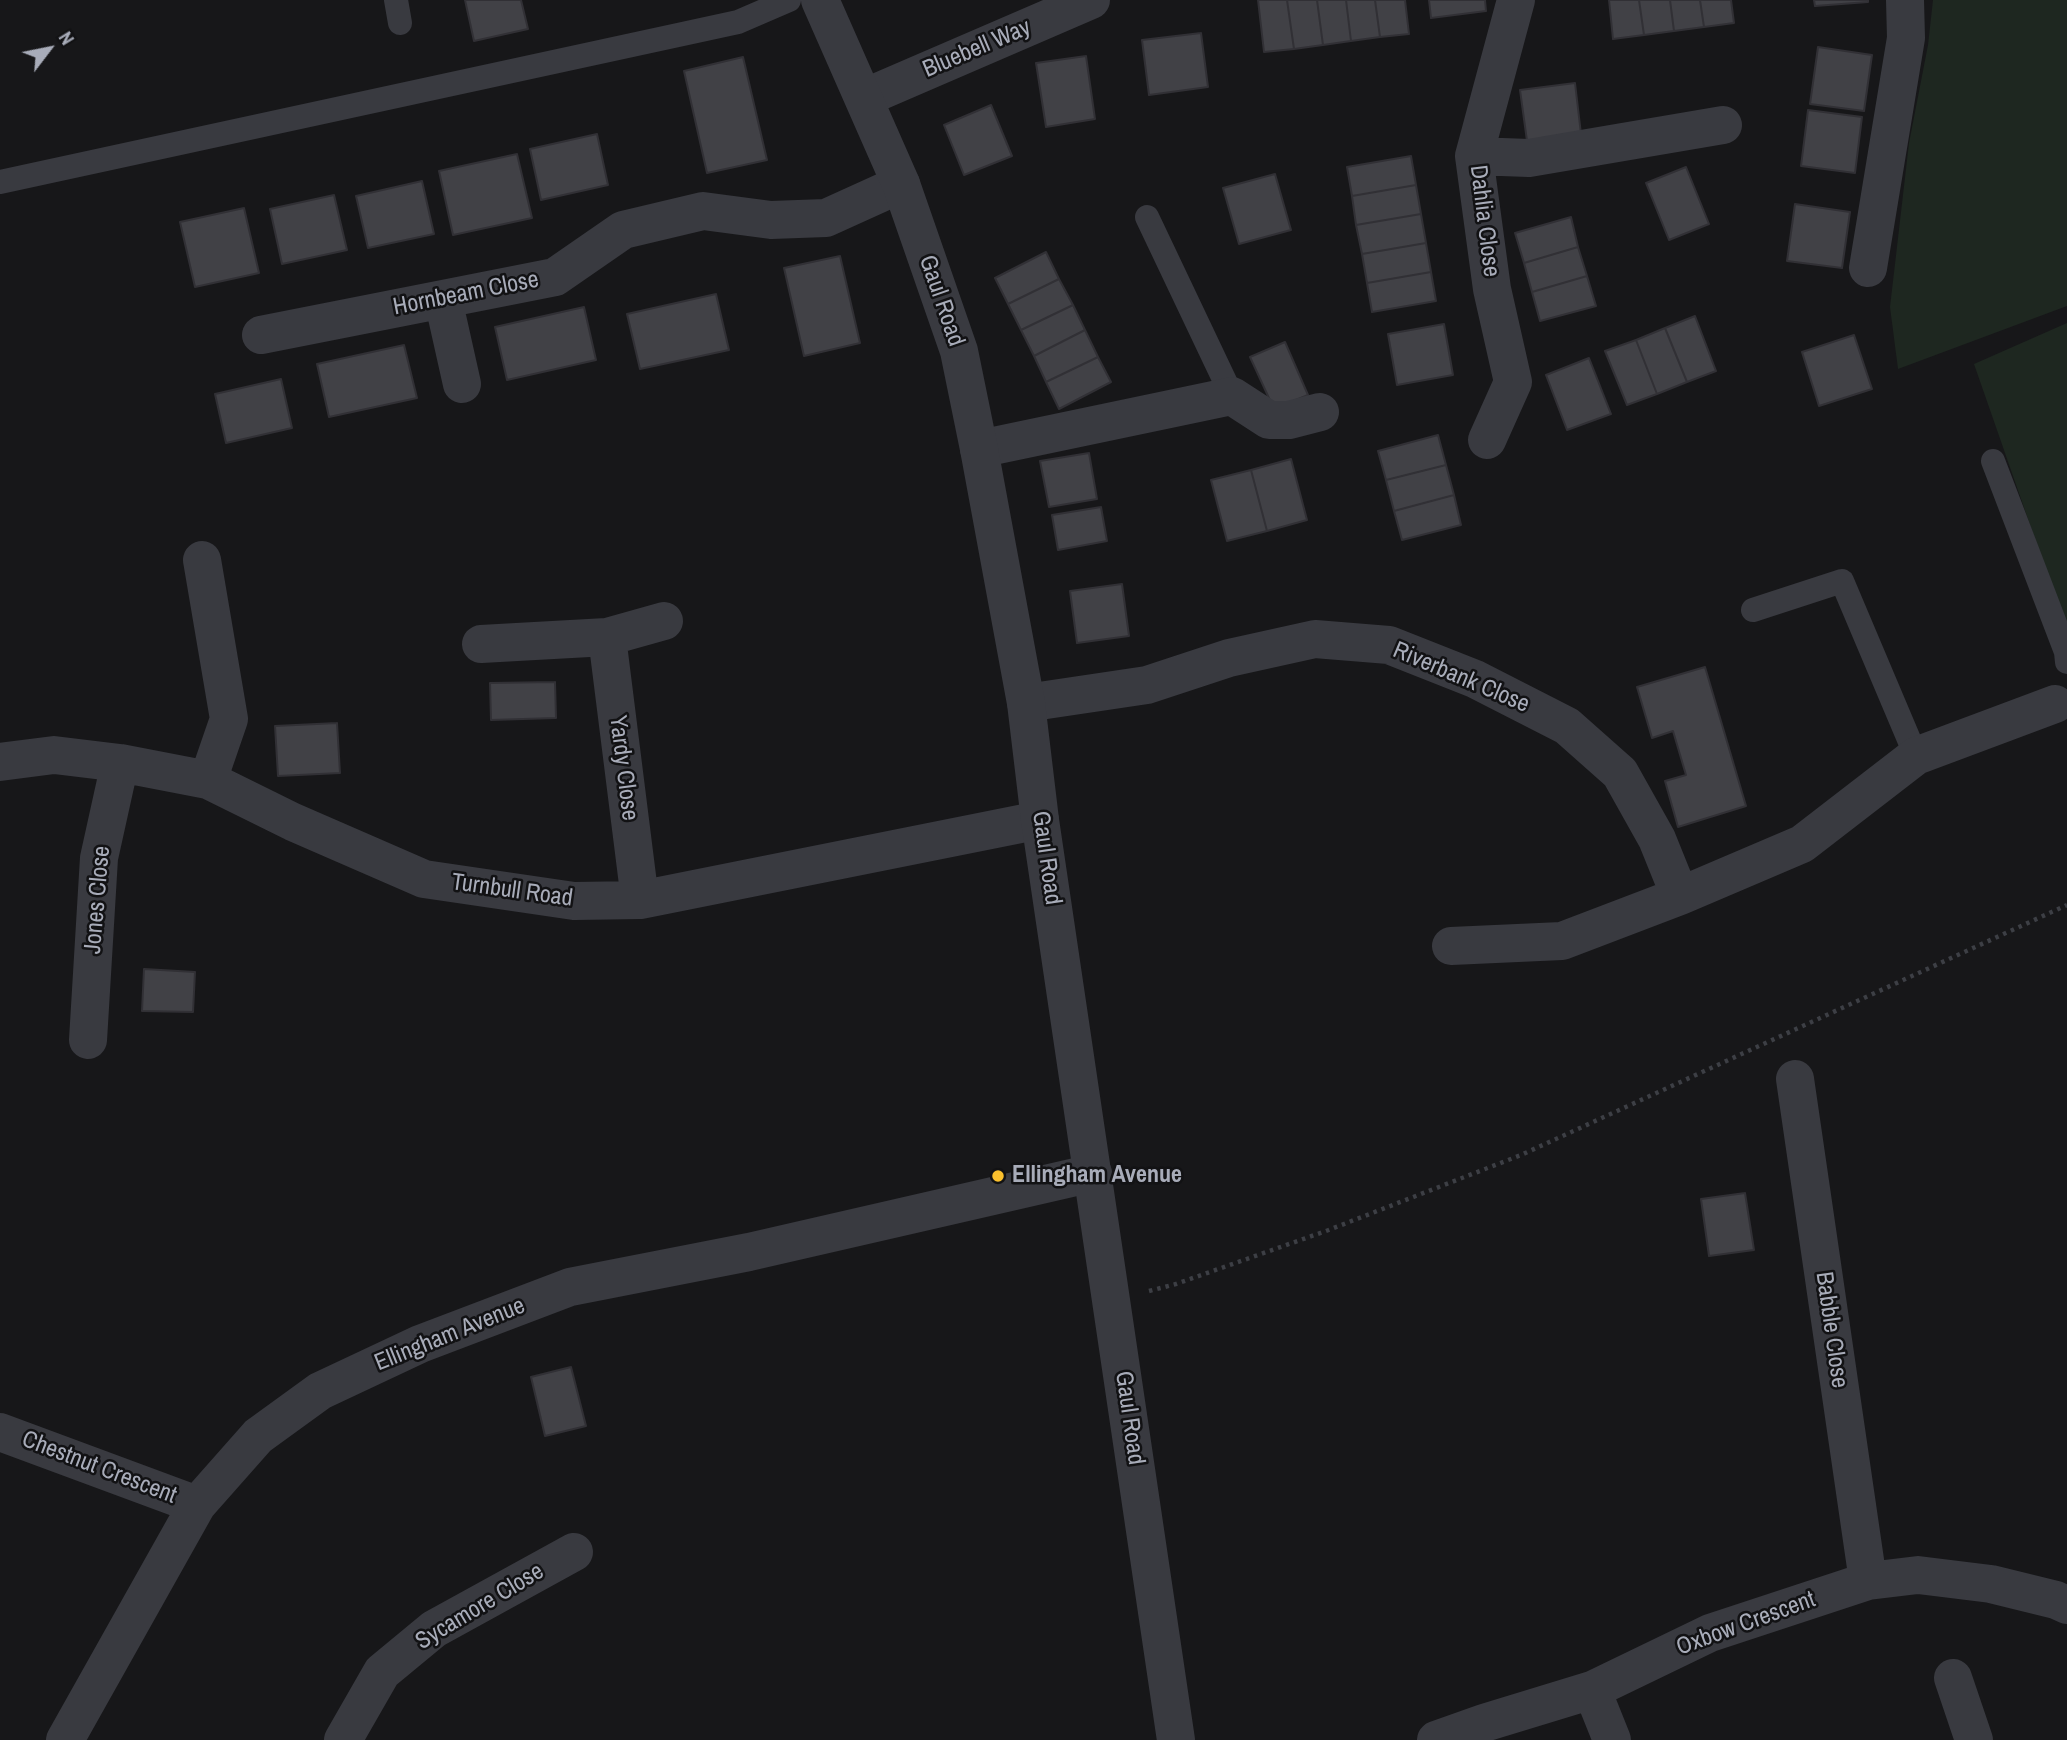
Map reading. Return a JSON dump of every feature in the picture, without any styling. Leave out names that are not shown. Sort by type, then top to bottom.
[{"type":"street","name":"Gaul Road","points":[[820,0],[901,184],[959,351],[1026,704],[1040,820],[1176,1740]]},
{"type":"street","name":"Bluebell Way","points":[[864,98],[1091,0]]},
{"type":"street","name":"Dahlia Close","points":[[1487,440],[1513,382],[1492,289],[1474,156],[1516,0]]},
{"type":"street","points":[[1868,268],[1906,38],[1905,0]]},
{"type":"street","points":[[1474,156],[1529,158],[1723,125]]},
{"type":"street","name":"Hornbeam Close","points":[[261,335],[555,276],[623,230],[703,211],[771,220],[826,218],[901,184]]},
{"type":"street","points":[[443,299],[462,384]]},
{"type":"street","points":[[979,449],[1232,396],[1269,420],[1289,421],[1320,412]]},
{"type":"street","points":[[202,560],[229,719],[208,780]]},
{"type":"street","points":[[481,644],[607,637],[664,621]]},
{"type":"street","name":"Yardy Close","points":[[607,637],[640,900]]},
{"type":"street","name":"Riverbank Close","points":[[1026,704],[1147,685],[1229,658],[1315,639],[1389,645],[1475,679],[1567,726],[1620,773],[1657,839],[1680,896]]},
{"type":"street","points":[[1451,946],[1562,941],[1680,896],[1802,844],[1916,756],[2061,696]]},
{"type":"street","name":"Turnbull Road","points":[[0,762],[54,755],[120,763],[208,780],[293,822],[424,879],[574,901],[640,900],[1040,820]]},
{"type":"street","name":"Jones Close","points":[[88,1040],[99,858],[120,763]]},
{"type":"street","name":"Babble Close","points":[[1795,1079],[1868,1581]]},
{"type":"street","name":"Ellingham Avenue","points":[[65,1740],[197,1505],[258,1436],[320,1391],[420,1344],[570,1287],[749,1252],[1093,1173]]},
{"type":"street","name":"Chestnut Crescent","points":[[0,1432],[197,1505]]},
{"type":"street","name":"Sycamore Close","points":[[346,1739],[382,1672],[434,1629],[573,1552]]},
{"type":"street","name":"Oxbow Crescent","points":[[1436,1740],[1592,1690],[1710,1633],[1868,1581],[1918,1575],[2063,1596]]},
{"type":"street","points":[[1953,1678],[1973,1740]]},
{"type":"street","points":[[1592,1690],[1612,1740]]},
{"type":"lane","points":[[0,182],[738,22],[789,0]]},
{"type":"lane","points":[[1147,217],[1232,396]]},
{"type":"lane","points":[[1993,461],[2066,652],[2067,662]]},
{"type":"lane","points":[[1753,610],[1842,580],[1916,756]]},
{"type":"path","points":[[1111,1301],[1176,1284],[1326,1231],[1521,1155],[2067,905]]},
{"type":"shaded area","points":[[1933,0],[2067,0],[2067,306],[1898,369],[1890,307],[1909,143],[1928,45]]},
{"type":"shaded area","points":[[2067,323],[2067,631],[1974,364]]},
{"type":"building","points":[[465,0],[521,0],[528,29],[474,41]]},
{"type":"building","points":[[1258,0],[1287,0],[1294,49],[1264,52]]},
{"type":"building","points":[[1287,0],[1317,0],[1323,45],[1294,49]]},
{"type":"building","points":[[1317,0],[1346,0],[1351,41],[1323,45]]},
{"type":"building","points":[[1346,0],[1375,0],[1380,37],[1351,41]]},
{"type":"building","points":[[1375,0],[1405,0],[1409,34],[1380,37]]},
{"type":"building","points":[[1429,0],[1485,0],[1486,11],[1431,18]]},
{"type":"building","points":[[1609,0],[1639,0],[1644,35],[1613,39]]},
{"type":"building","points":[[1639,0],[1670,0],[1674,31],[1644,35]]},
{"type":"building","points":[[1670,0],[1700,0],[1704,27],[1674,31]]},
{"type":"building","points":[[1700,0],[1731,0],[1734,23],[1704,27]]},
{"type":"building","points":[[1814,0],[1868,0],[1868,2],[1815,6]]},
{"type":"building","points":[[1201,33],[1208,87],[1149,95],[1142,40]]},
{"type":"building","points":[[1818,47],[1872,55],[1864,111],[1810,104]]},
{"type":"building","points":[[1086,56],[1095,119],[1046,127],[1036,63]]},
{"type":"building","points":[[743,57],[767,160],[707,173],[684,71]]},
{"type":"building","points":[[1575,83],[1581,134],[1527,141],[1520,90]]},
{"type":"building","points":[[991,105],[1012,156],[964,175],[944,125]]},
{"type":"building","points":[[1808,110],[1862,117],[1855,173],[1801,166]]},
{"type":"building","points":[[597,134],[608,185],[541,200],[530,149]]},
{"type":"building","points":[[517,154],[532,218],[453,235],[439,171]]},
{"type":"building","points":[[1411,156],[1416,185],[1352,196],[1347,167]]},
{"type":"building","points":[[1686,167],[1709,224],[1669,240],[1646,183]]},
{"type":"building","points":[[1275,174],[1291,230],[1239,244],[1223,188]]},
{"type":"building","points":[[422,181],[434,234],[368,248],[356,196]]},
{"type":"building","points":[[1416,185],[1421,214],[1356,225],[1352,196]]},
{"type":"building","points":[[334,195],[347,250],[282,264],[270,209]]},
{"type":"building","points":[[1795,204],[1850,212],[1842,268],[1787,261]]},
{"type":"building","points":[[244,208],[259,273],[195,287],[180,222]]},
{"type":"building","points":[[1421,214],[1426,243],[1362,254],[1356,225]]},
{"type":"building","points":[[1571,217],[1578,247],[1524,263],[1515,233]]},
{"type":"building","points":[[1426,243],[1431,272],[1367,283],[1362,254]]},
{"type":"building","points":[[1578,247],[1587,276],[1532,292],[1524,263]]},
{"type":"building","points":[[1046,252],[1059,279],[1008,304],[995,278]]},
{"type":"building","points":[[840,256],[860,343],[804,356],[784,268]]},
{"type":"building","points":[[1431,272],[1436,301],[1372,312],[1367,283]]},
{"type":"building","points":[[1587,276],[1596,306],[1540,321],[1532,292]]},
{"type":"building","points":[[1059,279],[1073,305],[1021,330],[1008,304]]},
{"type":"building","points":[[716,294],[729,350],[640,369],[627,314]]},
{"type":"building","points":[[1073,305],[1085,330],[1034,356],[1021,330]]},
{"type":"building","points":[[584,307],[596,360],[507,380],[495,327]]},
{"type":"building","points":[[1695,316],[1716,371],[1687,382],[1665,328]]},
{"type":"building","points":[[1444,324],[1453,375],[1397,385],[1388,334]]},
{"type":"building","points":[[1665,328],[1687,382],[1657,394],[1636,340]]},
{"type":"building","points":[[1085,330],[1098,357],[1046,382],[1034,356]]},
{"type":"building","points":[[1854,335],[1872,389],[1819,406],[1802,352]]},
{"type":"building","points":[[1636,340],[1657,394],[1627,405],[1605,351]]},
{"type":"building","points":[[1285,342],[1308,395],[1274,409],[1250,357]]},
{"type":"building","points":[[404,345],[417,398],[329,417],[317,364]]},
{"type":"building","points":[[1098,357],[1111,382],[1059,409],[1046,382]]},
{"type":"building","points":[[1589,358],[1611,414],[1567,430],[1546,375]]},
{"type":"building","points":[[281,379],[292,428],[226,443],[215,394]]},
{"type":"building","points":[[1438,435],[1446,465],[1386,480],[1378,451]]},
{"type":"building","points":[[1089,453],[1097,499],[1049,507],[1040,461]]},
{"type":"building","points":[[1291,459],[1307,520],[1267,531],[1251,470]]},
{"type":"building","points":[[1446,465],[1454,495],[1394,511],[1386,480]]},
{"type":"building","points":[[1251,470],[1267,531],[1227,541],[1211,480]]},
{"type":"building","points":[[1454,495],[1461,525],[1402,540],[1394,511]]},
{"type":"building","points":[[1101,507],[1107,541],[1058,550],[1052,515]]},
{"type":"building","points":[[1122,584],[1129,636],[1077,643],[1070,591]]},
{"type":"building","points":[[1705,667],[1746,806],[1678,827],[1665,781],[1686,775],[1673,731],[1652,738],[1637,687]]},
{"type":"building","points":[[555,682],[556,718],[491,720],[490,683]]},
{"type":"building","points":[[337,723],[340,773],[278,776],[275,726]]},
{"type":"building","points":[[144,969],[195,972],[193,1012],[142,1011]]},
{"type":"building","points":[[1745,1193],[1754,1250],[1709,1256],[1701,1199]]},
{"type":"building","points":[[571,1367],[586,1426],[545,1436],[531,1377]]},
{"type":"place","name":"Ellingham Avenue","points":[[998,1176]]}]
